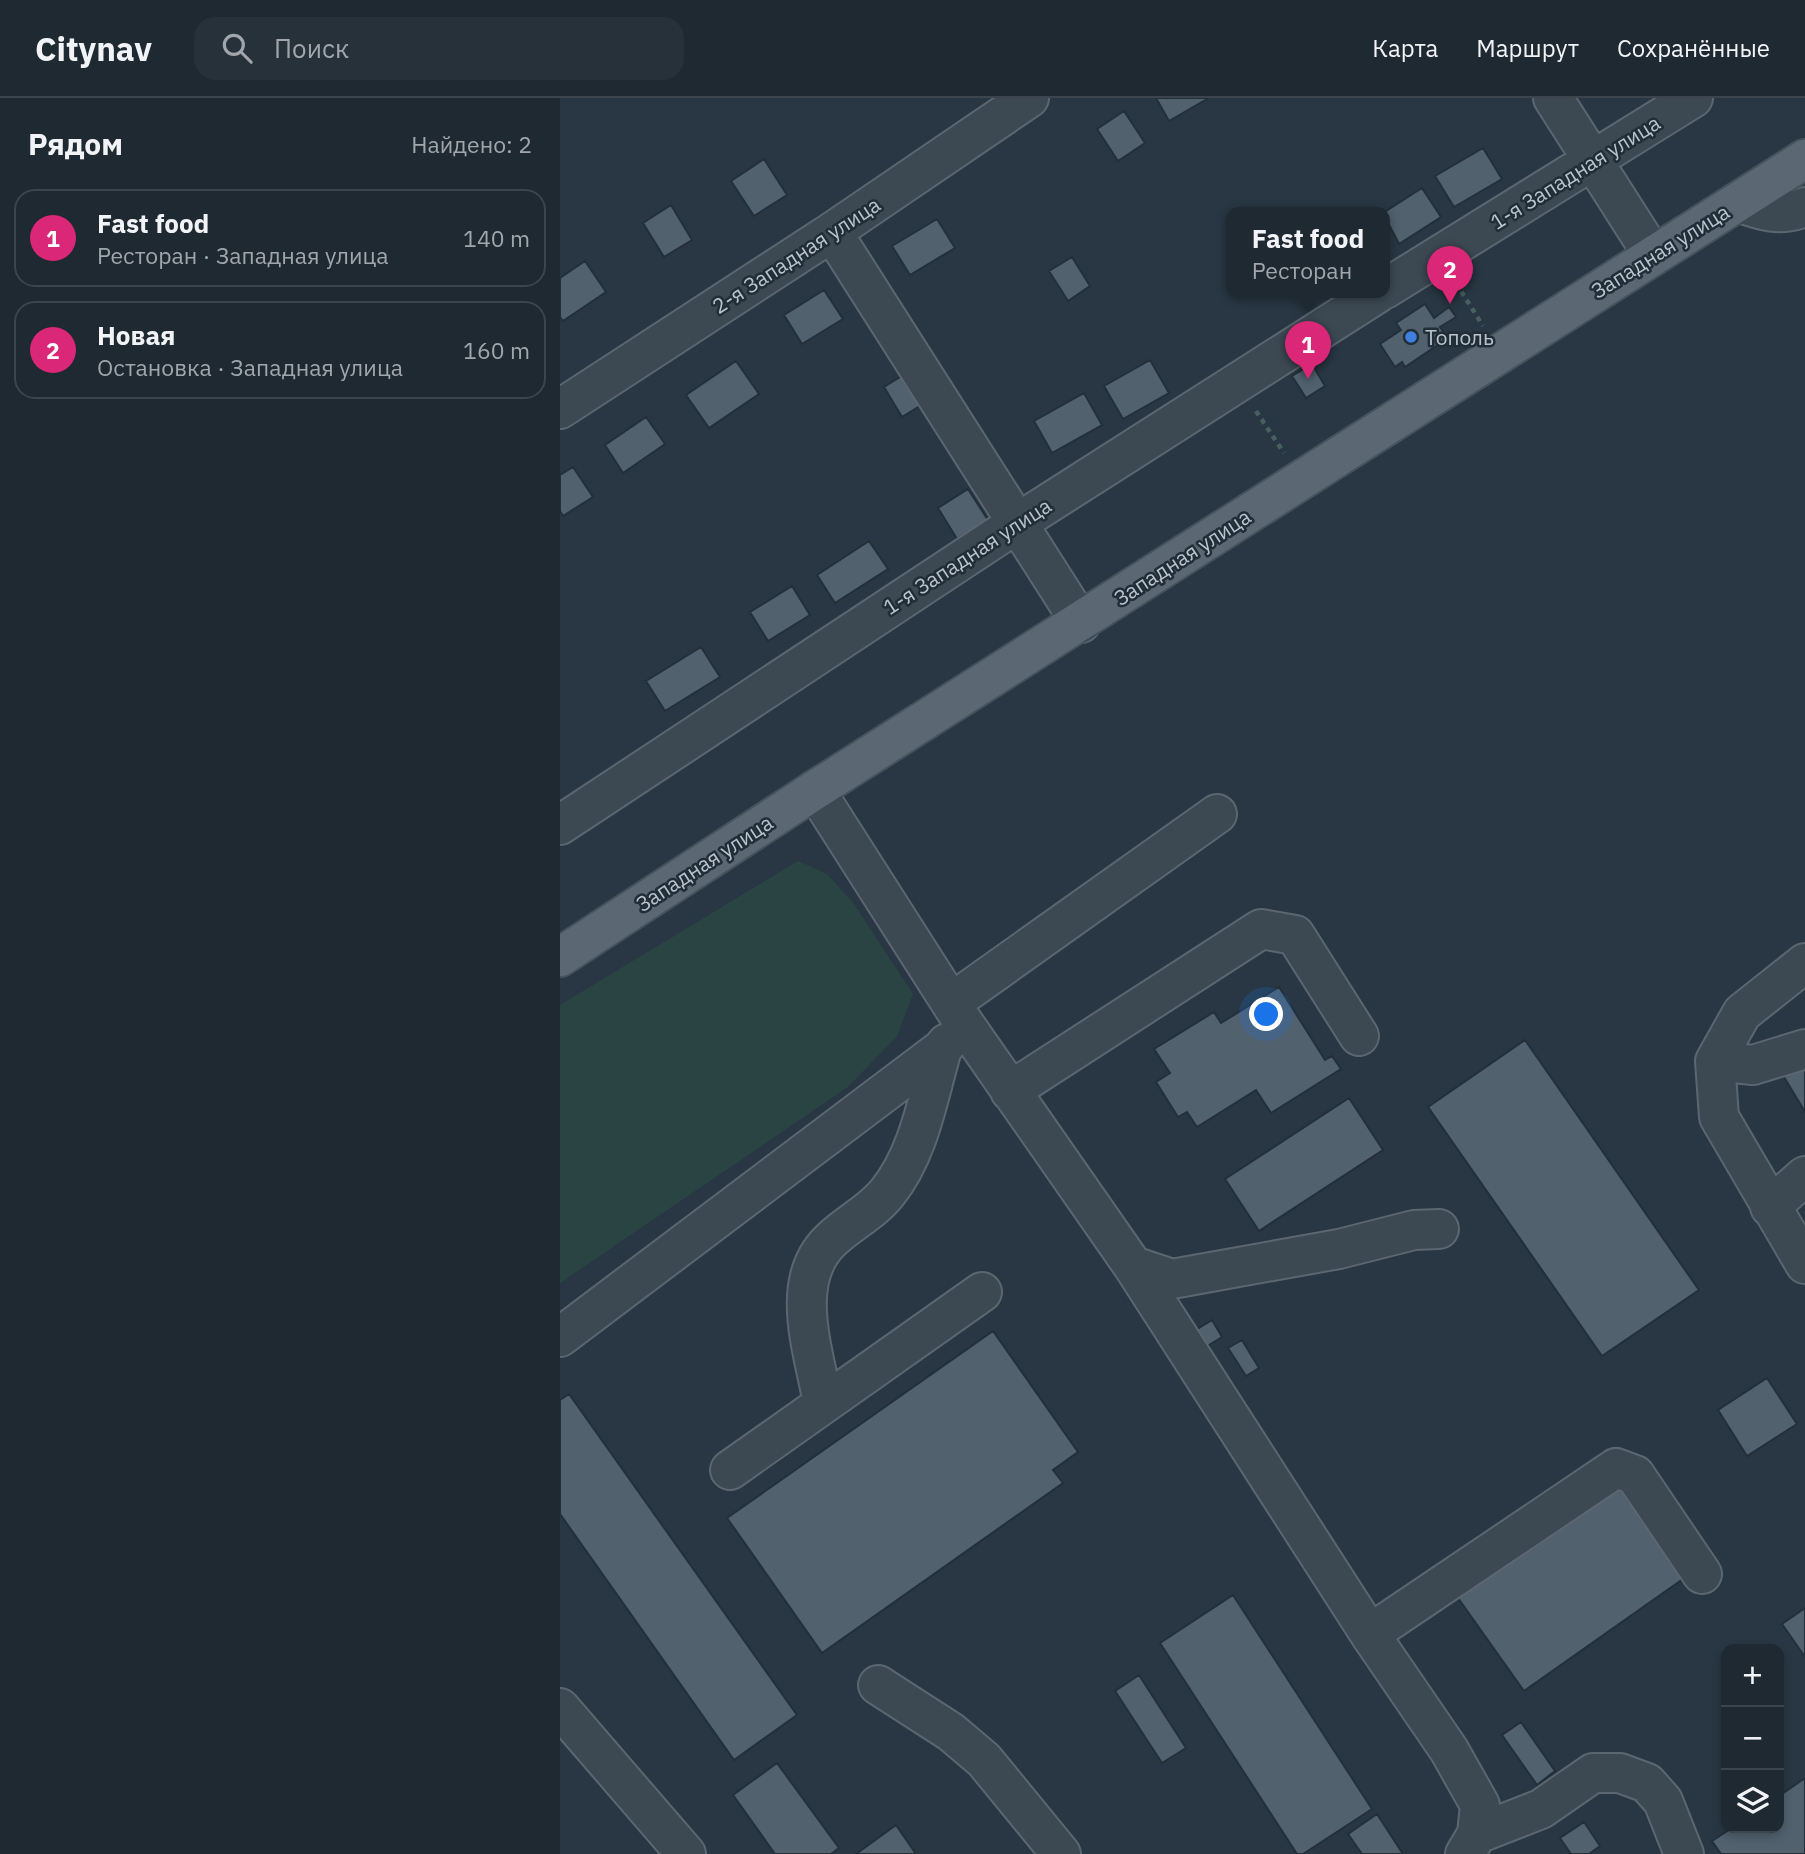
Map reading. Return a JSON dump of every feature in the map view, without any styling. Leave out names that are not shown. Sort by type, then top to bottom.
[{"type":"main road","name":"Западная улица","points":[[560,957],[815,790],[1081,623],[1805,159]]},
{"type":"street","name":"2-я Западная улица","points":[[560,409],[832,232],[1029,98]]},
{"type":"street","points":[[1553,98],[1653,255]]},
{"type":"street","name":"1-я Западная улица","points":[[1390,286],[1693,98]]},
{"type":"street","points":[[1738,201],[1766,213],[1789,214],[1805,207]]},
{"type":"street","points":[[832,232],[1081,623]]},
{"type":"street","name":"1-я Западная улица","points":[[560,825],[1016,524],[1236,381],[1370,298]]},
{"type":"street","points":[[815,790],[952,1025],[1010,1091],[1133,1266],[1468,1782],[1480,1805],[1477,1847]]},
{"type":"street","points":[[560,1337],[1217,814]]},
{"type":"street","points":[[1010,1091],[1261,929],[1295,935],[1359,1036]]},
{"type":"street","points":[[1805,963],[1742,1013],[1715,1061],[1719,1117],[1805,1264]]},
{"type":"street","points":[[823,1403],[806,1288],[814,1262],[829,1242],[887,1194],[912,1152],[952,1025]]},
{"type":"street","points":[[1715,1061],[1753,1065],[1805,1049]]},
{"type":"street","points":[[1770,1207],[1805,1175]]},
{"type":"street","points":[[1133,1266],[1172,1279],[1339,1249],[1414,1230],[1438,1228]]},
{"type":"street","points":[[730,1471],[982,1292]]},
{"type":"street","points":[[1371,1636],[1383,1625],[1616,1468],[1635,1475],[1702,1574]]},
{"type":"street","points":[[878,1685],[951,1732],[984,1760],[1061,1854]]},
{"type":"street","points":[[560,1708],[685,1854]]},
{"type":"street","points":[[1477,1847],[1541,1809],[1593,1773],[1620,1773],[1647,1783],[1663,1801],[1684,1854]]},
{"type":"path","points":[[1439,255],[1500,353]]},
{"type":"path","points":[[1236,381],[1302,480]]},
{"type":"green space","points":[[798,861],[827,874],[852,901],[913,994],[897,1036],[848,1087],[560,1283],[560,1005]]},
{"type":"building","points":[[1156,98],[1207,98],[1207,99],[1169,121]]},
{"type":"building","points":[[1124,111],[1145,143],[1118,161],[1097,129]]},
{"type":"building","points":[[1483,148],[1502,179],[1454,207],[1435,176]]},
{"type":"building","points":[[764,159],[787,195],[754,216],[731,181]]},
{"type":"building","points":[[1422,188],[1441,217],[1399,244],[1390,227],[1390,209]]},
{"type":"building","points":[[671,205],[692,240],[664,257],[643,223]]},
{"type":"building","points":[[937,219],[955,248],[910,275],[892,246]]},
{"type":"building","points":[[1072,257],[1090,286],[1068,301],[1049,271]]},
{"type":"building","points":[[585,261],[606,292],[563,321],[560,317],[560,278]]},
{"type":"building","points":[[824,290],[843,319],[802,344],[784,315]]},
{"type":"building","points":[[1425,304],[1434,318],[1449,307],[1456,317],[1440,327],[1448,338],[1405,367],[1402,362],[1395,367],[1380,344],[1401,330],[1396,323]]},
{"type":"building","points":[[1150,360],[1169,393],[1123,419],[1104,386]]},
{"type":"building","points":[[736,361],[759,394],[709,428],[686,395]]},
{"type":"building","points":[[1312,364],[1325,386],[1306,398],[1292,376]]},
{"type":"building","points":[[905,374],[923,404],[902,417],[884,387]]},
{"type":"building","points":[[1084,393],[1102,425],[1052,453],[1034,421]]},
{"type":"building","points":[[646,417],[665,444],[623,473],[605,445]]},
{"type":"building","points":[[573,467],[593,497],[563,516],[560,511],[560,475]]},
{"type":"building","points":[[968,489],[988,520],[957,539],[938,508]]},
{"type":"building","points":[[869,541],[888,569],[835,603],[817,575]]},
{"type":"building","points":[[792,586],[810,615],[768,641],[750,612]]},
{"type":"building","points":[[701,647],[720,677],[665,711],[646,681]]},
{"type":"building","points":[[1279,987],[1325,1060],[1332,1056],[1341,1069],[1271,1113],[1256,1090],[1197,1127],[1187,1112],[1178,1117],[1156,1082],[1170,1073],[1154,1049],[1214,1012],[1221,1023]]},
{"type":"building","points":[[1525,1040],[1699,1290],[1602,1356],[1428,1107]]},
{"type":"building","points":[[1805,1064],[1805,1112],[1784,1077]]},
{"type":"building","points":[[1349,1098],[1383,1150],[1259,1231],[1225,1179]]},
{"type":"building","points":[[1212,1320],[1222,1337],[1201,1350],[1191,1333]]},
{"type":"building","points":[[993,1331],[1078,1452],[1053,1470],[1063,1483],[822,1653],[727,1518]]},
{"type":"building","points":[[1242,1340],[1259,1368],[1246,1376],[1228,1348]]},
{"type":"building","points":[[1767,1378],[1797,1424],[1747,1456],[1718,1410]]},
{"type":"building","points":[[569,1394],[797,1715],[734,1760],[560,1514],[560,1400]]},
{"type":"building","points":[[1624,1480],[1690,1574],[1524,1691],[1458,1598]]},
{"type":"building","points":[[1233,1595],[1372,1809],[1303,1854],[1297,1854],[1160,1643]]},
{"type":"building","points":[[1805,1608],[1805,1657],[1782,1624]]},
{"type":"building","points":[[1139,1675],[1186,1748],[1162,1763],[1115,1691]]},
{"type":"building","points":[[1521,1722],[1555,1771],[1537,1785],[1502,1735]]},
{"type":"building","points":[[777,1763],[839,1848],[831,1854],[775,1854],[733,1795]]},
{"type":"building","points":[[1805,1778],[1805,1854],[1721,1854],[1712,1841],[1724,1833],[1784,1833],[1784,1793]]},
{"type":"building","points":[[1377,1814],[1403,1854],[1362,1854],[1348,1834]]},
{"type":"building","points":[[1584,1822],[1600,1846],[1589,1854],[1571,1854],[1560,1838]]},
{"type":"building","points":[[896,1825],[916,1854],[856,1854]]},
{"type":"place","name":"Новая","points":[[1450,304]]},
{"type":"place","name":"Тополь","points":[[1411,337]]},
{"type":"place","name":"Fast food","points":[[1308,379]]}]
